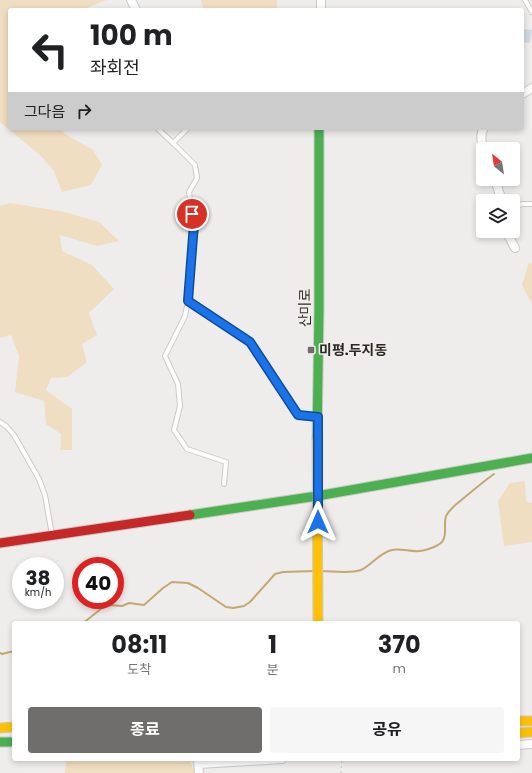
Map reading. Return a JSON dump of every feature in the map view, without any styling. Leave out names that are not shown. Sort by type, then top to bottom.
[{"type":"street","name":"산미로","points":[[318,621],[317,496],[320,310],[319,130]]},
{"type":"street","points":[[482,142],[483,130]]},
{"type":"street","points":[[510,238],[515,248]]},
{"type":"street","points":[[0,543],[317,496],[532,458]]},
{"type":"street","points":[[520,721],[532,721]]},
{"type":"street","points":[[0,728],[12,727]]},
{"type":"street","points":[[520,733],[532,732]]},
{"type":"street","points":[[0,742],[12,742]]},
{"type":"street","points":[[520,745],[532,744]]},
{"type":"street","points":[[198,761],[199,773]]},
{"type":"lane","points":[[525,0],[532,12]]},
{"type":"lane","points":[[158,130],[195,165],[197,178],[189,192],[194,224],[188,301],[185,316],[165,356],[178,384],[180,406],[174,430],[187,449],[226,462],[224,484]]},
{"type":"lane","points":[[173,143],[186,130]]},
{"type":"lane","points":[[520,205],[532,204]]},
{"type":"lane","points":[[188,301],[250,342],[298,415],[318,417]]},
{"type":"lane","points":[[0,422],[14,435],[39,479],[45,495],[52,535]]},
{"type":"path","points":[[341,773],[342,761]]},
{"type":"shaded area","points":[[0,0],[106,0],[88,8],[8,8],[8,129],[0,122]]},
{"type":"shaded area","points":[[201,0],[277,0],[277,8],[203,8]]},
{"type":"shaded area","points":[[10,130],[62,130],[65,134],[93,150],[102,165],[91,185],[62,192],[54,171],[41,156]]},
{"type":"shaded area","points":[[10,203],[65,212],[99,222],[119,241],[97,246],[60,235],[62,251],[92,265],[114,289],[89,313],[97,335],[82,344],[87,362],[67,377],[51,378],[46,390],[72,409],[72,450],[60,450],[61,434],[46,424],[44,401],[15,392],[19,356],[11,335],[0,338],[0,206]]},
{"type":"shaded area","points":[[529,262],[532,264],[532,304],[522,285]]},
{"type":"shaded area","points":[[525,481],[526,500],[532,503],[532,542],[504,546],[498,501],[510,483]]},
{"type":"shaded area","points":[[66,761],[190,761],[195,772],[195,773],[65,773]]},
{"type":"building","points":[[524,29],[532,30],[530,43],[524,42]]},
{"type":"waterway","points":[[321,571],[357,571],[365,568],[383,554],[392,550],[399,549],[421,551],[437,546],[444,539],[445,519],[450,510],[494,474]]},
{"type":"waterway","points":[[85,621],[102,608],[109,605],[122,606],[129,603],[144,605],[172,582],[188,583],[226,607],[233,608],[244,606],[250,602],[275,574],[283,572],[315,571]]},
{"type":"waterway","points":[[0,653],[2,654],[12,652]]},
{"type":"traffic: fast","points":[[317,439],[319,130]]},
{"type":"traffic: fast","points":[[190,515],[317,496],[532,458]]},
{"type":"traffic: fast","points":[[0,742],[12,742]]},
{"type":"traffic: slow","points":[[317,439],[318,621]]},
{"type":"traffic: slow","points":[[520,721],[532,721]]},
{"type":"traffic: slow","points":[[0,728],[12,727]]},
{"type":"traffic: slow","points":[[520,733],[532,732]]},
{"type":"traffic: jam","points":[[0,543],[190,515]]},
{"type":"place","name":"미평.두지동","points":[[311,350]]},
{"type":"route","points":[[192,214],[194,224],[188,301],[250,342],[298,415],[318,417],[318,522]]}]
